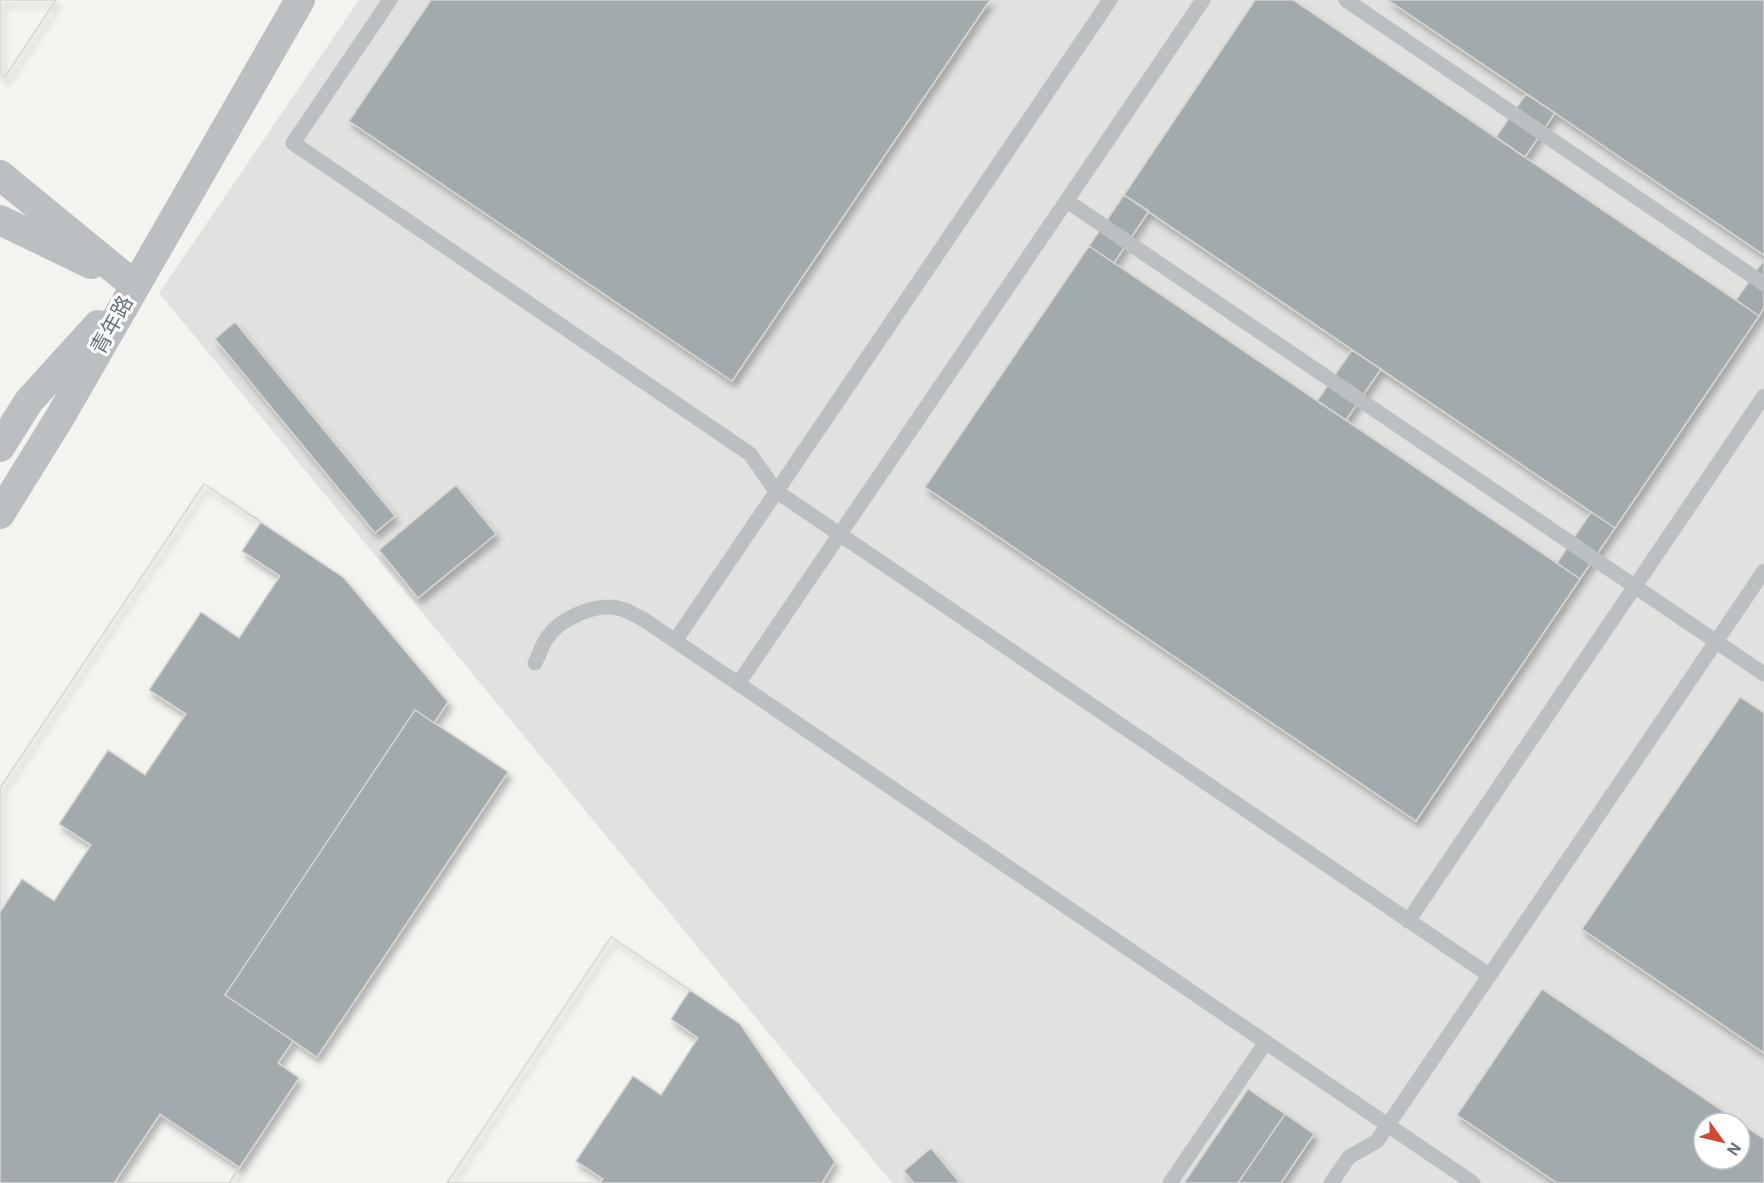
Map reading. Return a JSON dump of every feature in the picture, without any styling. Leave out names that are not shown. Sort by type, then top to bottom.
[{"type":"street","points":[[134,285],[300,0]]},
{"type":"street","points":[[0,175],[134,285]]},
{"type":"street","points":[[0,220],[134,285]]},
{"type":"street","name":"青年路","points":[[0,447],[29,400],[134,285]]},
{"type":"street","name":"青年路","points":[[0,514],[60,417],[134,285]]},
{"type":"lane","points":[[390,0],[293,143],[750,454],[776,492],[1489,975]]},
{"type":"lane","points":[[675,641],[1110,0]]},
{"type":"lane","points":[[738,684],[1203,0]]},
{"type":"lane","points":[[1346,0],[1764,285]]},
{"type":"lane","points":[[1067,201],[1764,674]]},
{"type":"lane","points":[[1408,921],[1764,396]]},
{"type":"lane","points":[[1331,1183],[1348,1157],[1377,1141],[1764,571]]},
{"type":"lane","points":[[535,663],[547,638],[560,625],[581,613],[605,608],[622,609],[643,620],[1473,1183]]},
{"type":"lane","points":[[1170,1183],[1266,1042]]},
{"type":"shaded area","points":[[359,0],[1764,0],[1764,1183],[892,1183],[159,293]]},
{"type":"building","points":[[0,0],[56,0],[5,77],[0,73]]},
{"type":"building","points":[[0,0],[56,0],[5,77],[0,73]]},
{"type":"building","points":[[431,0],[990,0],[732,381],[349,121]]},
{"type":"building","points":[[1255,0],[1293,0],[1759,316],[1615,528],[1124,195]]},
{"type":"building","points":[[1388,0],[1764,0],[1764,255],[1555,113]]},
{"type":"building","points":[[1526,94],[1555,113],[1525,157],[1496,137]]},
{"type":"building","points":[[1124,195],[1149,211],[1114,263],[1089,246]]},
{"type":"building","points":[[1089,246],[1580,579],[1416,821],[925,487]]},
{"type":"building","points":[[1764,260],[1764,308],[1759,316],[1736,300]]},
{"type":"building","points":[[235,322],[395,516],[375,533],[215,339]]},
{"type":"building","points":[[1352,350],[1381,369],[1346,420],[1317,401]]},
{"type":"building","points":[[204,484],[261,522],[242,551],[280,576],[239,638],[201,612],[149,690],[186,714],[145,775],[108,750],[59,824],[91,845],[54,901],[22,879],[0,912],[0,788]]},
{"type":"building","points":[[204,484],[344,578],[448,702],[434,723],[415,710],[225,995],[293,1041],[278,1063],[299,1078],[229,1183],[0,1183],[0,788]]},
{"type":"building","points":[[456,485],[496,534],[418,598],[379,550]]},
{"type":"building","points":[[1591,512],[1615,528],[1580,579],[1557,563]]},
{"type":"building","points":[[1740,697],[1764,713],[1764,1053],[1582,929]]},
{"type":"building","points":[[415,710],[508,772],[317,1057],[225,995]]},
{"type":"building","points":[[611,937],[690,990],[671,1019],[698,1038],[661,1095],[633,1076],[576,1161],[603,1179],[600,1183],[447,1183]]},
{"type":"building","points":[[611,937],[740,1024],[835,1162],[822,1183],[447,1183]]},
{"type":"building","points":[[1542,989],[1723,1111],[1692,1111],[1692,1171],[1752,1171],[1752,1131],[1764,1139],[1764,1183],[1557,1183],[1457,1115]]},
{"type":"building","points":[[1248,1089],[1285,1114],[1238,1183],[1184,1183]]},
{"type":"building","points":[[160,1114],[239,1167],[229,1183],[114,1183]]},
{"type":"building","points":[[1285,1114],[1314,1134],[1281,1183],[1238,1183]]},
{"type":"building","points":[[931,1148],[960,1183],[914,1183],[904,1171]]}]
